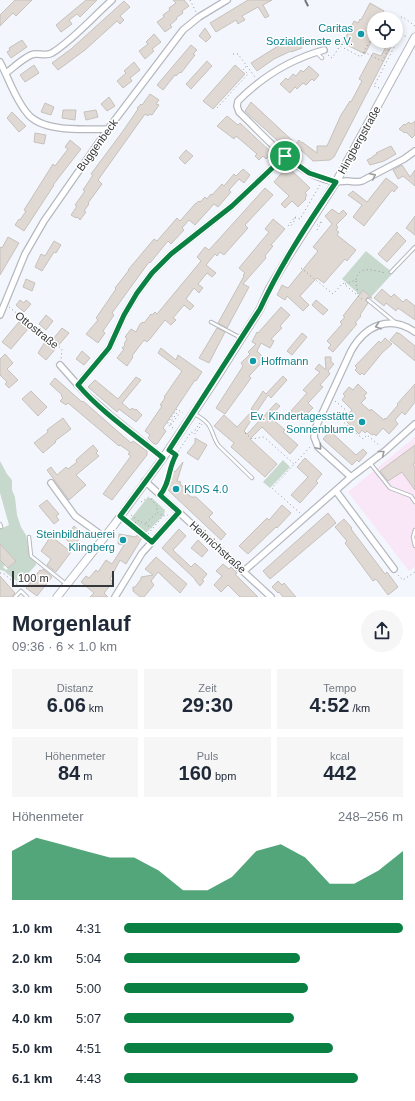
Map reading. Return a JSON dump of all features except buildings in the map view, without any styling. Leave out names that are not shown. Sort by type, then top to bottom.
[{"type":"street","points":[[6,73],[30,55],[46,55],[51,53],[68,40],[112,0]]},
{"type":"street","name":"Buggenbeck","points":[[0,315],[25,254],[44,221],[108,129],[178,35],[192,21],[227,0]]},
{"type":"street","name":"Hingbergstraße","points":[[57,597],[169,450],[242,338],[260,309],[269,289],[336,182],[415,37]]},
{"type":"street","points":[[324,50],[308,54],[281,67],[259,82],[238,101],[237,106],[239,112],[285,156],[309,173],[336,182],[349,181],[356,183],[362,181],[404,159],[415,151]]},
{"type":"street","points":[[0,62],[22,106],[28,115],[35,121],[45,125],[75,129],[108,129]]},
{"type":"street","points":[[78,385],[109,348],[127,310],[137,293],[152,273],[171,254],[232,206],[285,156]]},
{"type":"street","points":[[351,477],[318,447],[314,437],[315,429],[358,339],[377,325],[389,323],[408,328],[415,332]]},
{"type":"street","name":"Ottostraße","points":[[60,365],[84,392],[163,458]]},
{"type":"street","points":[[244,571],[351,477],[385,451],[415,424]]},
{"type":"street","name":"Heinrichstraße","points":[[145,481],[272,597]]},
{"type":"street","points":[[51,484],[75,516],[104,537]]},
{"type":"street","points":[[336,490],[394,569]]},
{"type":"street","points":[[115,597],[142,553],[179,512]]},
{"type":"lane","points":[[316,52],[322,58]]},
{"type":"lane","points":[[391,272],[415,247]]},
{"type":"lane","points":[[367,301],[398,325]]},
{"type":"lane","points":[[211,322],[242,338]]},
{"type":"lane","points":[[193,413],[206,422],[210,427],[216,443],[252,478]]},
{"type":"lane","points":[[370,463],[390,488],[411,496],[415,502]]},
{"type":"lane","points":[[120,516],[152,542]]},
{"type":"lane","points":[[415,530],[413,537],[415,546]]},
{"type":"lane","points":[[29,537],[31,556],[66,585]]},
{"type":"lane","points":[[15,597],[21,591],[27,597]]},
{"type":"path","points":[[190,0],[198,17]]},
{"type":"path","points":[[403,17],[415,26]]},
{"type":"path","points":[[324,50],[332,58],[340,46],[361,57],[367,46]]},
{"type":"path","points":[[364,52],[382,61],[390,48]]},
{"type":"path","points":[[374,86],[394,48]]},
{"type":"path","points":[[233,54],[238,54],[256,78]]},
{"type":"path","points":[[217,108],[248,74],[243,69],[247,66]]},
{"type":"path","points":[[295,217],[300,219],[324,179]]},
{"type":"path","points":[[288,226],[295,217]]},
{"type":"path","points":[[290,227],[295,220],[295,217]]},
{"type":"path","points":[[317,230],[322,221],[320,222]]},
{"type":"path","points":[[301,268],[332,294],[343,283],[356,280]]},
{"type":"path","points":[[358,296],[356,280],[360,272],[366,269],[387,273],[391,272]]},
{"type":"path","points":[[344,284],[358,296],[367,301]]},
{"type":"path","name":"Ottostraße","points":[[4,303],[62,350],[60,365]]},
{"type":"path","points":[[330,397],[347,411],[340,419],[363,439],[367,435],[385,451]]},
{"type":"path","points":[[173,428],[167,424],[177,409],[183,413]]},
{"type":"path","points":[[170,426],[177,412]]},
{"type":"path","points":[[170,426],[179,414]]},
{"type":"path","points":[[149,497],[156,500],[165,489],[171,463],[192,432],[195,434],[202,423]]},
{"type":"path","points":[[245,433],[252,439],[264,437],[294,464]]},
{"type":"path","points":[[305,518],[272,488],[315,442]]},
{"type":"path","points":[[169,450],[176,455]]},
{"type":"path","points":[[141,502],[149,497]]},
{"type":"path","points":[[146,524],[157,512],[157,506],[149,497]]},
{"type":"path","points":[[157,512],[163,516],[168,515],[173,519]]},
{"type":"path","points":[[131,515],[152,528]]},
{"type":"path","points":[[145,537],[163,516]]},
{"type":"path","points":[[132,526],[138,520]]},
{"type":"path","points":[[394,569],[403,580],[415,572]]},
{"type":"path","points":[[0,573],[3,573],[21,588]]},
{"type":"shaded area","points":[[415,437],[415,567],[409,571],[348,492]]},
{"type":"green space","points":[[366,251],[393,273],[371,297],[360,295],[342,279]]},
{"type":"green space","points":[[283,460],[290,467],[270,488],[263,482]]},
{"type":"green space","points":[[0,461],[12,480],[12,490],[15,497],[17,515],[21,527],[26,535],[30,557],[36,563],[36,565],[19,583],[4,571],[0,570],[0,560],[5,565],[3,567],[6,570],[16,561],[0,544],[0,529],[9,525],[0,493]]},
{"type":"green space","points":[[147,498],[152,498],[165,510],[164,515],[145,534],[129,521]]},
{"type":"railway","points":[[305,0],[309,8]]},
{"type":"place","name":"Caritas Sozialdienste e.V.","points":[[361,34]]},
{"type":"place","name":"Hoffmann","points":[[253,361]]},
{"type":"place","name":"Ev. Kindertagesstätte Sonnenblume","points":[[362,422]]},
{"type":"place","name":"KIDS 4.0","points":[[176,489]]},
{"type":"place","name":"Steinbildhauerei Klingberg","points":[[123,540]]},
{"type":"route","points":[[285,156],[309,173],[336,182],[310,220],[269,289],[260,309],[169,450],[176,455],[171,463],[165,489],[160,495],[179,512],[152,542],[120,516],[163,458],[109,414],[78,385],[109,348],[124,315],[137,293],[152,273],[171,254],[232,206],[285,156]]}]
